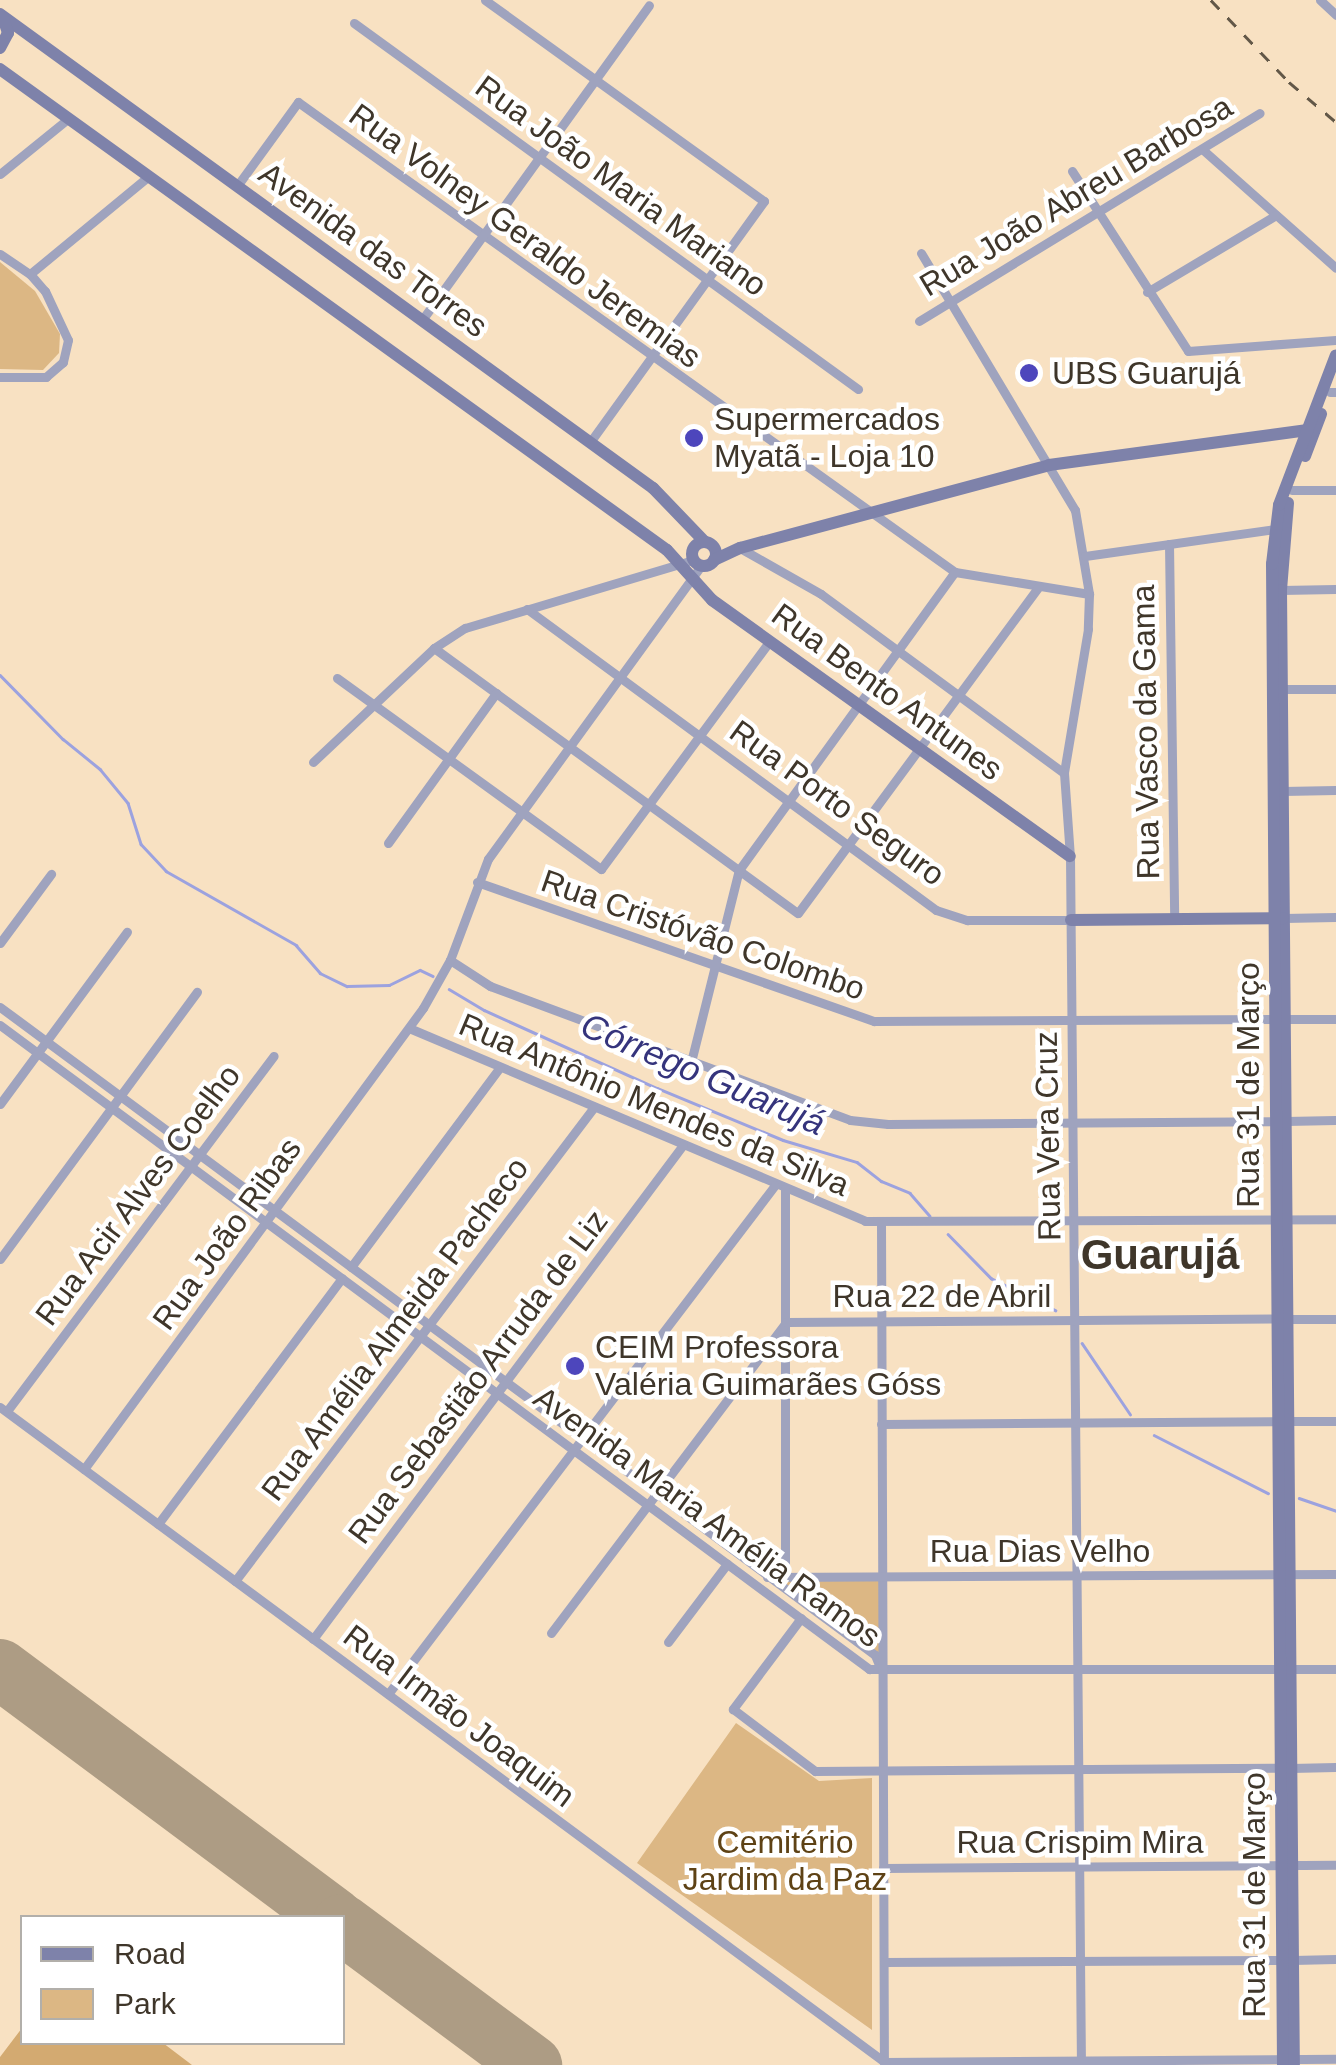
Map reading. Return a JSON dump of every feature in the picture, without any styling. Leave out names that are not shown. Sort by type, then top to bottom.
[{"type":"main road","points":[[0,14],[8,33],[0,48]]},
{"type":"main road","name":"Avenida das Torres","points":[[0,14],[666,498],[700,556]]},
{"type":"main road","points":[[0,69],[667,550],[700,556],[740,548],[1049,465],[1310,429]]},
{"type":"main road","name":"Rua 31 de Março","points":[[1289,2062],[1274,528],[1336,355]]},
{"type":"main road","name":"Rua 31 de Março","points":[[1279,918],[1284,526],[1310,429],[1333,392],[1336,376]]},
{"type":"main road","name":"Rua Bento Antunes","points":[[700,556],[692,578],[712,600],[1070,856]]},
{"type":"main road","name":"Rua Porto Seguro","points":[[1071,920],[1279,918]]},
{"type":"street","points":[[485,0],[764,201],[590,442]]},
{"type":"street","points":[[1320,0],[1336,15]]},
{"type":"street","points":[[422,320],[649,5]]},
{"type":"street","name":"Rua João Maria Mariano","points":[[354,23],[858,388]]},
{"type":"street","name":"Rua Volney Geraldo Jeremias","points":[[237,186],[298,102],[955,572]]},
{"type":"street","name":"Rua João Abreu Barbosa","points":[[919,321],[1260,113]]},
{"type":"street","points":[[0,174],[69,118]]},
{"type":"street","points":[[1202,149],[1336,268]]},
{"type":"street","points":[[1072,171],[1188,352],[1336,340]]},
{"type":"street","points":[[30,274],[148,176]]},
{"type":"street","points":[[1147,292],[1276,214]]},
{"type":"street","name":"Rua Vera Cruz","points":[[920,253],[1075,510],[1089,594],[1088,628],[1064,773],[1071,920],[1081,2063]]},
{"type":"street","points":[[0,254],[30,274],[64,325],[66,355],[58,368],[39,379],[0,376]]},
{"type":"street","points":[[1292,490],[1336,490]]},
{"type":"street","points":[[1085,556],[1274,528]]},
{"type":"street","name":"Rua Vasco da Gama","points":[[1169,544],[1174,919]]},
{"type":"street","points":[[740,548],[821,594],[1064,773]]},
{"type":"street","points":[[312,762],[434,648],[465,628],[700,556]]},
{"type":"street","points":[[691,1062],[739,870],[955,572],[1089,594]]},
{"type":"street","name":"Rua João Ribas","points":[[84,1469],[409,1028],[450,960],[488,859],[692,578]]},
{"type":"street","points":[[434,648],[798,913],[1039,586]]},
{"type":"street","points":[[1281,590],[1336,589]]},
{"type":"street","name":"Rua Porto Seguro","points":[[526,608],[945,916],[966,920],[1071,920]]},
{"type":"street","points":[[337,678],[601,869],[770,642]]},
{"type":"street","points":[[1282,689],[1336,689]]},
{"type":"street","points":[[388,843],[496,693]]},
{"type":"street","points":[[1283,790],[1336,790]]},
{"type":"street","points":[[0,943],[51,874]]},
{"type":"street","name":"Rua Cristóvão Colombo","points":[[477,882],[874,1021],[1336,1019]]},
{"type":"street","name":"Rua Porto Seguro","points":[[1279,918],[1336,917]]},
{"type":"street","points":[[0,1104],[128,932]]},
{"type":"street","points":[[450,960],[490,986],[850,1120],[1336,1120]]},
{"type":"street","points":[[0,1258],[197,992]]},
{"type":"street","name":"Avenida Maria Amélia Ramos","points":[[0,1006],[875,1655],[882,1672]]},
{"type":"street","name":"Avenida Maria Amélia Ramos","points":[[0,1025],[869,1669],[882,1672]]},
{"type":"street","name":"Rua Antônio Mendes da Silva","points":[[409,1028],[849,1216],[880,1224],[1336,1219]]},
{"type":"street","name":"Rua Acir Alves Coelho","points":[[3,1409],[274,1056]]},
{"type":"street","points":[[351,1266],[500,1068]]},
{"type":"street","name":"Rua Amélia Almeida Pacheco","points":[[235,1581],[594,1107]]},
{"type":"street","name":"Rua Sebastião Arruda de Liz","points":[[313,1639],[683,1145]]},
{"type":"street","points":[[780,1187],[786,1322],[784,1577]]},
{"type":"street","points":[[388,1694],[582,1438],[780,1187]]},
{"type":"street","points":[[880,1224],[886,2064],[1336,2059]]},
{"type":"street","points":[[158,1524],[342,1278]]},
{"type":"street","name":"Rua 22 de Abril","points":[[786,1322],[1336,1319]]},
{"type":"street","points":[[551,1632],[786,1322]]},
{"type":"street","name":"Rua Irmão Joaquim","points":[[3,1409],[886,2064]]},
{"type":"street","points":[[882,1424],[1336,1420]]},
{"type":"street","points":[[668,1642],[728,1564]]},
{"type":"street","name":"Rua Dias Velho","points":[[745,1577],[1336,1574]]},
{"type":"street","points":[[800,1618],[733,1709],[815,1771],[1336,1768]]},
{"type":"street","points":[[882,1672],[1336,1668]]},
{"type":"street","name":"Rua Crispim Mira","points":[[884,1868],[1336,1865]]},
{"type":"street","points":[[884,1962],[1336,1959]]},
{"type":"green space","points":[[0,262],[35,291],[60,334],[59,353],[43,370],[0,369]]},
{"type":"green space","points":[[882,1576],[882,1672],[875,1655],[769,1577]]},
{"type":"green space","name":"Cemitério Jardim da Paz","points":[[736,1723],[819,1781],[872,1778],[872,2030],[637,1863]]},
{"type":"shaded area","points":[[20,2031],[20,2045],[166,2045],[192,2065],[0,2065],[0,2057]]},
{"type":"waterway","name":"Córrego Guarujá","points":[[0,675],[63,739],[100,769],[128,803],[141,844],[166,871],[296,945],[320,973],[347,986],[389,985],[420,970],[433,976]]},
{"type":"waterway","name":"Córrego Guarujá","points":[[449,989],[484,1010],[657,1088],[783,1140],[857,1162],[881,1181],[910,1193],[930,1216]]},
{"type":"waterway","name":"Córrego Guarujá","points":[[948,1234],[991,1278],[1055,1310]]},
{"type":"waterway","name":"Córrego Guarujá","points":[[1082,1343],[1130,1414]]},
{"type":"waterway","name":"Córrego Guarujá","points":[[1154,1435],[1268,1493]]},
{"type":"waterway","name":"Córrego Guarujá","points":[[1299,1498],[1336,1511]]},
{"type":"runway","points":[[0,1669],[330,1915]]},
{"type":"runway","points":[[345,1926],[532,2065]]},
{"type":"railway","points":[[1211,0],[1289,82],[1336,122]]},
{"type":"place","name":"UBS Guarujá","points":[[1029,373]]},
{"type":"place","name":"Supermercados Myatã - Loja 10","points":[[694,438]]},
{"type":"place","name":"CEIM Professora Valéria Guimarães Góss","points":[[575,1366]]},
{"type":"district","name":"Guarujá","points":[[1160,1255]]}]
